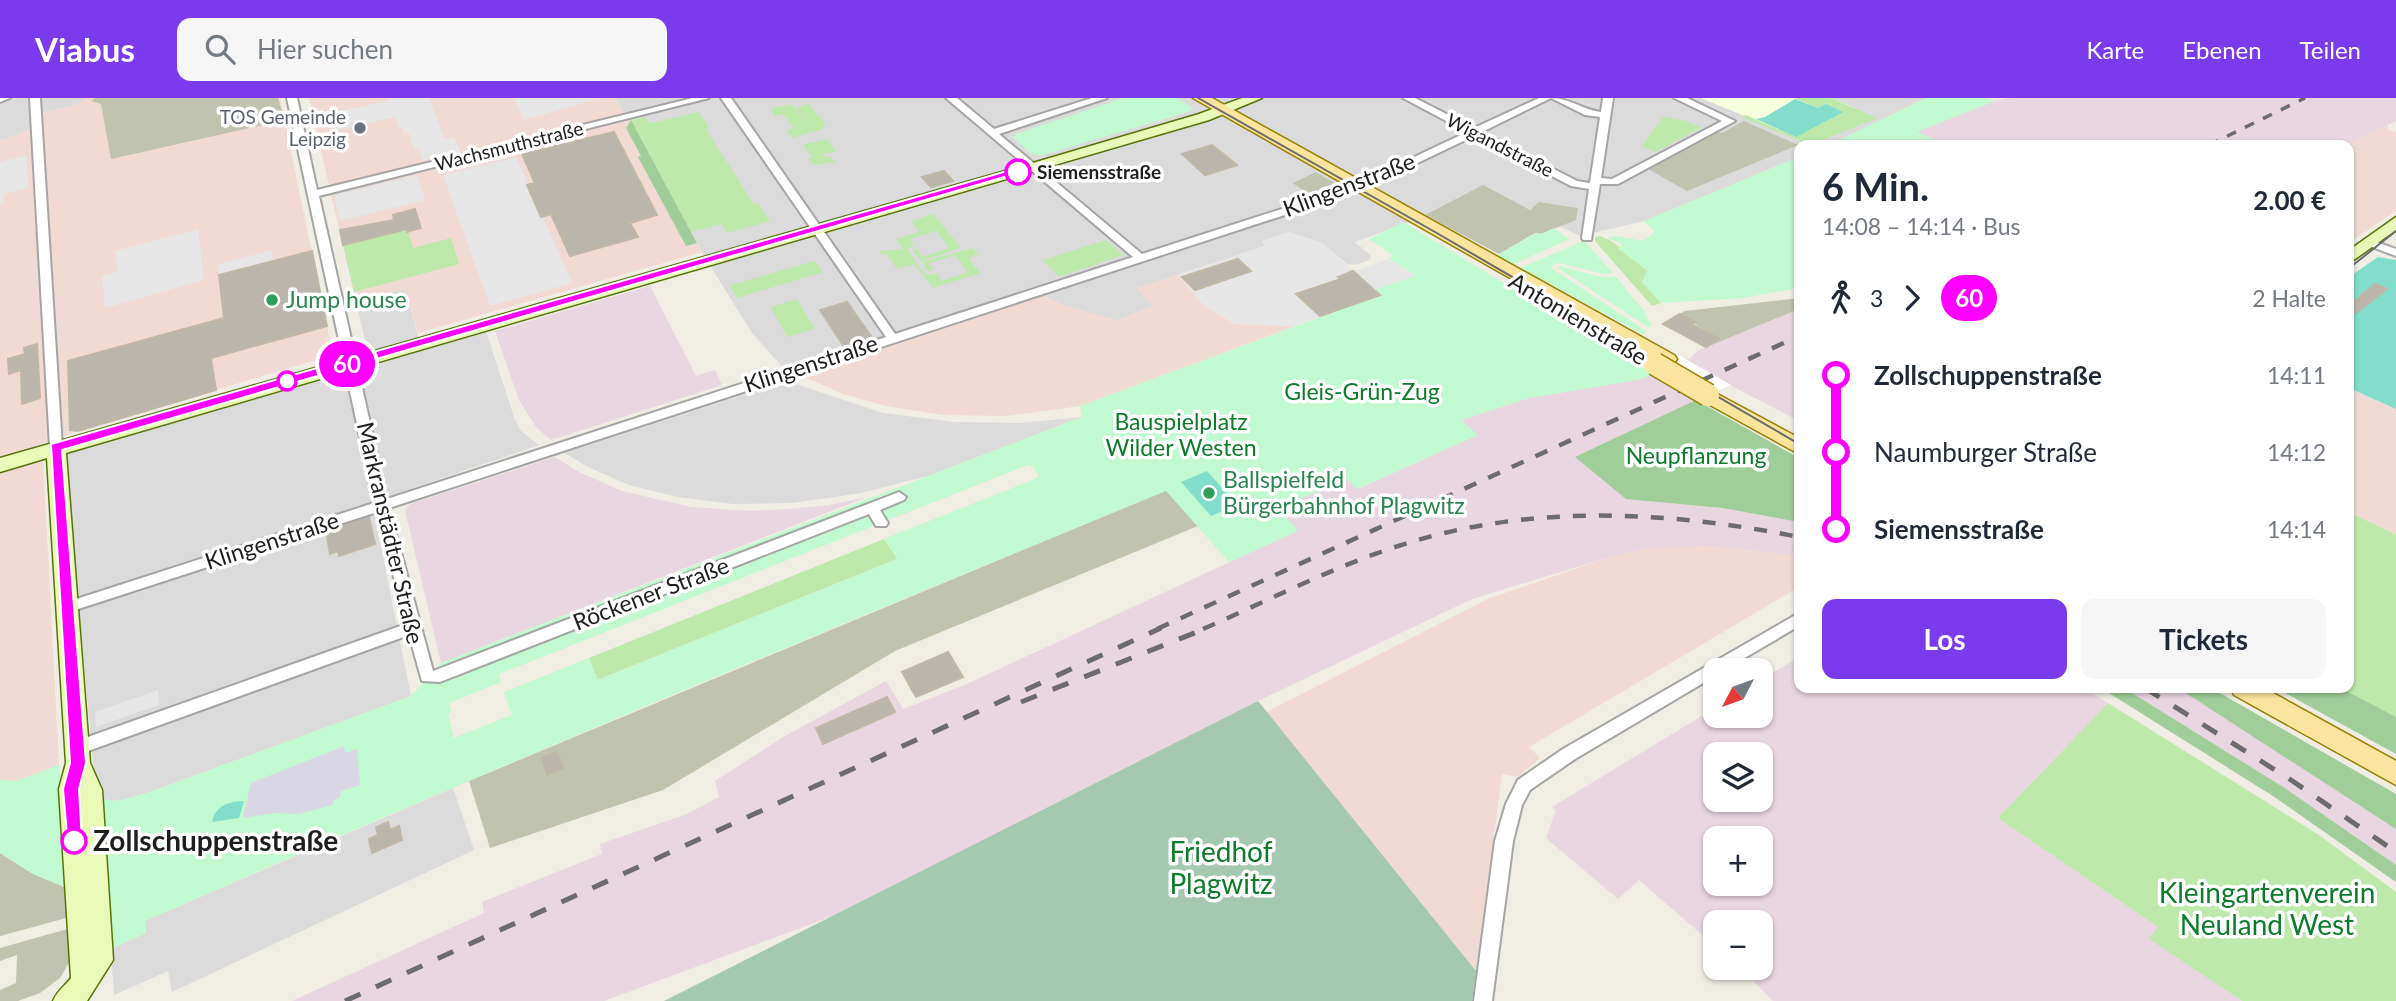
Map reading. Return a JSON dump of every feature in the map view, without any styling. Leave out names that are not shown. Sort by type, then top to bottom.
[{"type":"main road","name":"Antonienstraße","points":[[1201,98],[1661,361],[1794,444]]},
{"type":"main road","name":"Antonienstraße","points":[[1714,392],[1794,431]]},
{"type":"main road","points":[[2252,693],[2396,774]]},
{"type":"street","points":[[35,98],[66,608],[78,755],[90,790],[99,920],[99,960],[75,993]]},
{"type":"street","name":"Markranstädter Straße","points":[[292,98],[382,506],[424,673],[429,678]]},
{"type":"street","name":"Wachsmuthstraße","points":[[313,194],[704,98]]},
{"type":"street","points":[[726,98],[892,338]]},
{"type":"street","points":[[951,98],[1140,258]]},
{"type":"street","points":[[992,133],[1102,98]]},
{"type":"street","points":[[0,465],[1031,168],[1223,111],[1255,98]]},
{"type":"street","name":"Wigandstraße","points":[[1408,98],[1575,184],[1595,183]]},
{"type":"street","name":"Klingenstraße","points":[[66,608],[1359,187],[1546,98]]},
{"type":"street","points":[[1556,98],[1588,113],[1606,115]]},
{"type":"street","points":[[1587,238],[1608,98]]},
{"type":"street","points":[[1595,183],[1614,182],[1730,121],[1679,98]]},
{"type":"street","points":[[2354,254],[2396,222]]},
{"type":"street","points":[[2368,242],[2396,253]]},
{"type":"street","name":"Röckener Straße","points":[[429,678],[899,497]]},
{"type":"street","points":[[872,508],[881,523]]},
{"type":"street","points":[[1483,1001],[1504,841],[1514,804],[1524,785],[1569,754],[1794,623]]},
{"type":"street","points":[[78,755],[412,628]]},
{"type":"shaded area","points":[[0,98],[87,98],[77,105],[36,114],[37,130],[0,141]]},
{"type":"shaded area","points":[[87,98],[280,98],[333,355],[78,431],[0,459],[0,141],[36,130],[36,114],[77,105]]},
{"type":"shaded area","points":[[95,98],[278,98],[283,114],[261,119],[263,125],[111,159],[101,104],[91,101]]},
{"type":"shaded area","points":[[309,98],[615,98],[624,114],[631,120],[702,252],[418,333],[405,289],[356,302]]},
{"type":"shaded area","points":[[387,98],[429,98],[444,139],[454,137],[461,152],[423,161],[418,148],[414,149],[409,133],[404,134],[395,117],[334,131],[330,124],[315,128],[313,117],[387,101]]},
{"type":"shaded area","points":[[514,98],[601,98],[524,120]]},
{"type":"shaded area","points":[[615,98],[1926,98],[1839,140],[1794,140],[1794,159],[1644,221],[1580,236],[1559,226],[1576,220],[1578,208],[1539,202],[1530,210],[1483,186],[1422,217],[1355,242],[1371,256],[1369,260],[1356,265],[1347,264],[1322,243],[1289,232],[1263,241],[1265,246],[1137,288],[1153,306],[1117,321],[1063,305],[1035,292],[787,372],[752,333],[706,259],[631,120],[624,114]]},
{"type":"shaded area","points":[[1701,98],[1831,98],[1855,108],[1796,137]]},
{"type":"shaded area","points":[[2010,98],[2396,98],[2396,121],[2354,141],[1934,140],[1916,132],[1995,101]]},
{"type":"shaded area","points":[[1795,99],[1818,108],[1826,104],[1843,112],[1796,137],[1756,119],[1765,117]]},
{"type":"shaded area","points":[[1744,121],[1794,143],[1794,147],[1687,191],[1648,169],[1717,132],[1722,133]]},
{"type":"shaded area","points":[[2388,124],[2388,130],[2396,132],[2396,211],[2354,240],[2354,141]]},
{"type":"shaded area","points":[[27,155],[28,188],[4,194],[4,204],[0,205],[0,162]]},
{"type":"shaded area","points":[[516,157],[572,283],[490,306],[443,175]]},
{"type":"shaded area","points":[[1316,172],[1341,187],[1312,197],[1293,183]]},
{"type":"shaded area","points":[[417,175],[425,200],[340,221],[334,195]]},
{"type":"shaded area","points":[[1483,185],[1530,210],[1539,202],[1578,208],[1576,220],[1541,234],[1535,233],[1499,254],[1425,215]]},
{"type":"shaded area","points":[[198,229],[204,280],[105,308],[102,276],[118,271],[115,251]]},
{"type":"shaded area","points":[[1289,232],[1322,243],[1353,271],[1389,259],[1415,276],[1374,290],[1354,272],[1339,277],[1341,279],[1297,295],[1320,316],[1295,326],[1235,324],[1205,306],[1177,275],[1264,246],[1262,241]]},
{"type":"shaded area","points":[[272,250],[273,260],[219,274],[218,264]]},
{"type":"shaded area","points":[[2378,257],[2396,260],[2396,409],[2354,390],[2354,274]]},
{"type":"shaded area","points":[[1177,275],[1205,306],[1235,324],[1295,326],[1080,406],[1006,416],[943,415],[886,406],[843,394],[800,375],[1041,294],[1063,305],[1117,321],[1153,306],[1136,288]]},
{"type":"shaded area","points":[[650,286],[696,376],[715,370],[722,385],[551,440],[536,427],[519,400],[495,331]]},
{"type":"shaded area","points":[[405,289],[421,346],[485,328],[514,417],[521,431],[539,445],[372,502],[411,696],[147,793],[118,801],[103,799],[96,794],[65,452],[370,361],[356,302]]},
{"type":"shaded area","points":[[1794,299],[1794,311],[1707,347],[1718,339],[1680,314],[1685,311]]},
{"type":"shaded area","points":[[1794,311],[1794,418],[1726,383],[1699,396],[1626,499],[1722,508],[1794,521],[1794,555],[1710,546],[1644,549],[1472,599],[1258,701],[835,915],[604,1001],[292,1001],[484,913],[482,902],[602,854],[600,844],[687,814],[719,797],[715,781],[785,736],[886,681],[903,709],[967,684],[1297,531],[1277,508],[1347,479],[1358,489],[1477,435],[1461,420],[1529,398],[1642,379],[1691,358],[1697,351]]},
{"type":"shaded area","points":[[787,381],[883,413],[954,422],[1019,423],[1082,417],[928,476],[861,493],[793,503],[733,504],[678,497],[629,485],[588,467],[565,453]]},
{"type":"shaded area","points":[[2354,391],[2396,409],[2396,535],[2354,514]]},
{"type":"shaded area","points":[[555,457],[579,472],[622,491],[691,507],[749,511],[789,509],[830,505],[867,497],[441,663],[405,510],[410,504]]},
{"type":"shaded area","points":[[38,459],[43,460],[59,765],[16,782],[0,780],[0,472]]},
{"type":"shaded area","name":"Ballspielfeld Bürgerbahnhof Plagwitz","points":[[1207,471],[1237,505],[1211,516],[1181,482]]},
{"type":"shaded area","points":[[1167,490],[1198,526],[895,651],[663,790],[490,848],[469,781]]},
{"type":"shaded area","points":[[1710,546],[1794,555],[1794,590],[1529,747],[1540,758],[1517,777],[1502,774],[1476,971],[1266,712],[1490,598],[1610,557],[1644,549]]},
{"type":"shaded area","points":[[1794,660],[1794,693],[2091,693],[2108,703],[1998,818],[2158,927],[2150,939],[2242,1001],[1773,1001],[1752,980],[1773,980],[1773,910],[1703,910],[1703,936],[1639,880],[1618,899],[1546,838],[1556,810],[1552,807],[1703,715],[1703,728],[1773,728],[1773,673]]},
{"type":"shaded area","points":[[158,690],[159,705],[96,727],[95,712]]},
{"type":"shaded area","points":[[2109,693],[2200,693],[2396,815],[2396,882],[2273,796]]},
{"type":"shaded area","points":[[344,746],[345,753],[357,749],[360,785],[341,791],[340,798],[333,800],[333,805],[298,814],[276,813],[243,818],[251,783]]},
{"type":"shaded area","points":[[453,788],[474,850],[172,992],[168,971],[114,995],[111,949],[146,933],[145,921]]},
{"type":"shaded area","points":[[244,801],[239,818],[212,822],[220,808],[233,802]]},
{"type":"shaded area","points":[[0,853],[33,874],[67,888],[70,917],[0,936]]},
{"type":"shaded area","points":[[71,928],[70,961],[60,978],[40,993],[18,1001],[0,1001],[0,990],[16,983],[17,955],[0,961],[0,948]]},
{"type":"green space","points":[[1124,98],[1176,98],[1191,107],[1191,111],[1040,156],[1031,154],[1014,138],[1015,134]]},
{"type":"green space","points":[[1794,98],[1831,98],[1877,118],[1822,140],[1798,140],[1741,117],[1746,115],[1795,137],[1826,104],[1818,108]]},
{"type":"green space","points":[[1926,98],[1987,98],[1995,101],[1917,132],[1935,140],[1839,140]]},
{"type":"green space","points":[[807,103],[826,125],[820,130],[792,138],[787,131],[794,128],[782,114],[775,116],[770,109],[791,104],[813,131],[796,108]]},
{"type":"green space","points":[[699,112],[709,128],[706,130],[754,204],[758,203],[770,221],[727,233],[722,224],[691,232],[631,120],[645,117],[648,122],[656,122]]},
{"type":"green space","points":[[1663,117],[1686,121],[1701,128],[1655,152],[1642,146]]},
{"type":"green space","points":[[631,120],[697,243],[686,246],[638,157],[641,156],[626,128]]},
{"type":"green space","points":[[827,139],[836,151],[822,155],[830,156],[835,162],[815,165],[807,158],[812,157],[803,145]]},
{"type":"green space","points":[[1794,159],[1794,289],[1742,298],[1661,303],[1642,282],[1647,270],[1618,249],[1622,244],[1608,238],[1616,236],[1643,241],[1655,232],[1644,221]]},
{"type":"green space","points":[[933,214],[961,248],[921,261],[912,249],[917,249],[923,257],[949,248],[936,231],[910,239],[914,245],[908,249],[920,269],[927,275],[936,273],[942,281],[968,272],[955,255],[929,263],[933,269],[929,272],[922,262],[972,248],[979,254],[968,258],[980,273],[933,288],[914,264],[897,269],[886,254],[882,255],[879,251],[903,249],[896,239],[920,232],[911,221]]},
{"type":"green space","name":"Gleis-Grün-Zug","points":[[1403,222],[1654,374],[1642,379],[1529,398],[1461,420],[1478,435],[1357,489],[1347,479],[1278,508],[1298,531],[1229,562],[1166,491],[272,865],[145,921],[146,933],[111,949],[103,799],[118,801],[147,793],[411,696],[441,663],[1082,417],[1080,406],[1380,295],[1374,290],[1415,275],[1389,259],[1393,255],[1369,239]],"holes":[[[1030,464],[1040,477],[884,539],[897,559],[598,680],[589,658],[504,692],[512,715],[454,738],[448,714],[451,712],[449,703],[501,682],[499,674]]]},
{"type":"green space","points":[[1554,228],[1569,239],[1512,265],[1496,256],[1535,233],[1541,234]]},
{"type":"green space","points":[[407,229],[413,248],[451,238],[459,264],[354,292],[343,245]]},
{"type":"green space","points":[[1600,236],[1618,246],[1648,271],[1642,282],[1661,303],[1652,306],[1595,241],[1595,237]]},
{"type":"green space","points":[[1106,240],[1123,255],[1059,277],[1043,260]]},
{"type":"green space","points":[[1584,241],[1613,273],[1603,274],[1559,263],[1551,268],[1646,331],[1644,335],[1520,268]]},
{"type":"green space","points":[[815,261],[823,272],[737,298],[730,285]]},
{"type":"green space","points":[[1560,266],[1601,277],[1616,277],[1644,311],[1652,327],[1648,327],[1558,268]]},
{"type":"green space","points":[[797,299],[814,329],[787,337],[771,307]]},
{"type":"green space","name":"Neupflanzung","points":[[1696,400],[1794,455],[1794,521],[1722,508],[1626,499],[1575,457]]},
{"type":"green space","points":[[1066,462],[897,559],[597,680],[589,658],[884,539],[891,550],[949,526]]},
{"type":"green space","points":[[2354,514],[2396,535],[2396,717],[2350,693],[2354,693]]},
{"type":"green space","points":[[2109,693],[2132,693],[2283,787],[2396,865],[2396,882],[2273,796]]},
{"type":"green space","points":[[2186,693],[2220,693],[2396,794],[2396,829]]},
{"type":"green space","points":[[2285,693],[2350,693],[2396,717],[2396,754]]},
{"type":"green space","name":"Friedhof Plagwitz","points":[[1258,701],[1476,971],[1472,1001],[664,1001]]},
{"type":"green space","name":"Kleingartenverein Neuland West","points":[[2108,703],[2319,835],[2396,892],[2396,1001],[2242,1001],[2149,939],[2158,927],[1998,818]]},
{"type":"green space","points":[[59,765],[66,837],[67,888],[33,874],[0,853],[0,780],[16,781]]},
{"type":"pier","points":[[1677,354],[1731,385],[1698,400],[1645,369]]},
{"type":"building","points":[[614,132],[657,215],[630,223],[638,237],[570,256],[551,214],[541,217],[527,185],[535,183],[522,154]]},
{"type":"building","points":[[1212,145],[1237,165],[1205,175],[1182,154]]},
{"type":"building","points":[[944,171],[953,181],[931,187],[922,177]]},
{"type":"building","points":[[415,209],[421,228],[343,245],[340,230],[394,220],[393,215]]},
{"type":"building","points":[[312,251],[327,326],[211,358],[216,390],[78,431],[70,430],[68,361],[224,318],[219,275]]},
{"type":"building","points":[[1238,259],[1251,271],[1195,290],[1182,277]]},
{"type":"building","points":[[1353,271],[1380,295],[1320,316],[1296,294],[1341,279],[1338,277]]},
{"type":"building","points":[[2375,284],[2387,289],[2356,313],[2354,302]]},
{"type":"building","points":[[847,302],[873,339],[845,348],[820,310]]},
{"type":"building","points":[[1680,314],[1719,339],[1706,347],[1663,324]]},
{"type":"building","points":[[37,344],[40,398],[22,404],[21,370],[9,374],[8,359],[25,354],[24,348]]},
{"type":"building","points":[[369,517],[375,544],[339,556],[338,551],[330,554],[326,531]]},
{"type":"building","points":[[948,652],[963,677],[916,697],[902,672]]},
{"type":"building","points":[[887,697],[895,712],[823,744],[816,728]]},
{"type":"building","points":[[557,751],[563,768],[547,775],[542,758]]},
{"type":"building","points":[[388,822],[390,830],[399,826],[402,840],[372,853],[369,839],[378,835],[376,827]]},
{"type":"tram line","points":[[1198,98],[1435,232],[1794,441]]},
{"type":"tram line","points":[[2354,264],[2396,231]]},
{"type":"railway","points":[[2219,140],[2305,98]]},
{"type":"railway","points":[[1157,629],[1794,338]]},
{"type":"railway","points":[[1203,629],[1318,577],[1389,549],[1440,534],[1490,524],[1542,518],[1645,517],[1696,521],[1794,536]]},
{"type":"railway","points":[[345,1001],[1161,628]]},
{"type":"railway","points":[[1021,702],[1207,628]]},
{"type":"railway","points":[[2153,693],[2291,780],[2396,852]]},
{"type":"bus line","name":"60","points":[[74,841],[71,789],[78,763],[56,447],[1018,172]]},
{"type":"place","name":"TOS Gemeinde Leipzig","points":[[360,128]]},
{"type":"place","name":"Siemensstraße","points":[[1018,172]]},
{"type":"place","name":"Jump house","points":[[272,300]]},
{"type":"place","name":"Ballspielfeld Bürgerbahnhof Plagwitz","points":[[1209,493]]},
{"type":"place","name":"Zollschuppenstraße","points":[[74,841]]},
{"type":"park label","name":"Bauspielplatz Wilder Westen","points":[[1181,435]]}]
